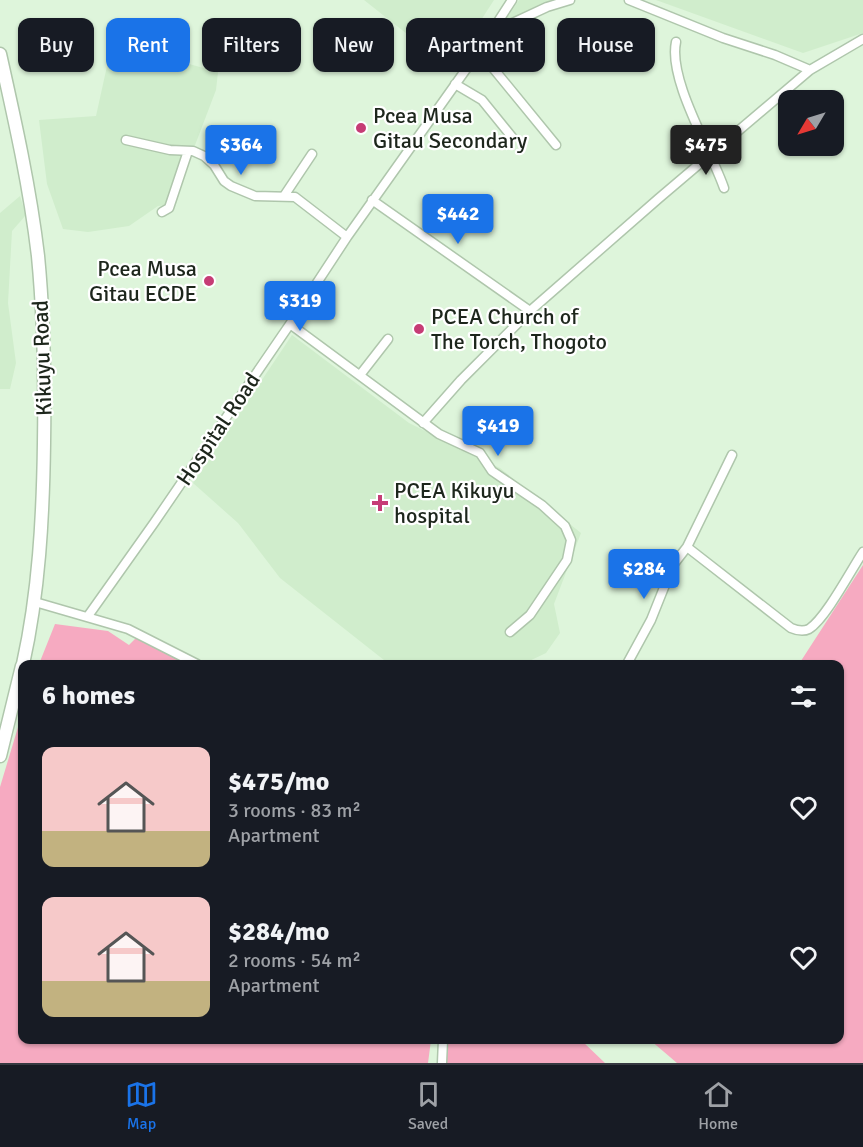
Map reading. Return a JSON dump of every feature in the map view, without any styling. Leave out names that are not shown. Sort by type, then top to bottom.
[{"type":"main road","name":"Kikuyu Road","points":[[0,54],[30,200],[40,280],[45,385],[44,481],[35,602],[24,660]]},
{"type":"main road","name":"Kikuyu Road","points":[[0,756],[18,685]]},
{"type":"street","points":[[523,18],[570,0]]},
{"type":"street","points":[[629,0],[810,70]]},
{"type":"street","name":"Hospital Road","points":[[499,18],[508,2]]},
{"type":"street","points":[[423,423],[461,380],[530,311],[810,70],[863,39]]},
{"type":"street","points":[[676,42],[675,61],[687,102],[724,188]]},
{"type":"street","name":"Hospital Road","points":[[88,616],[290,324],[372,200],[463,72]]},
{"type":"street","points":[[495,72],[556,145]]},
{"type":"street","points":[[455,84],[482,100],[512,137]]},
{"type":"street","points":[[126,140],[204,156],[231,186],[265,198],[294,197],[347,237]]},
{"type":"street","points":[[162,212],[169,208],[188,151]]},
{"type":"street","points":[[284,196],[312,154]]},
{"type":"street","points":[[372,200],[530,311]]},
{"type":"street","points":[[290,324],[423,423],[450,440],[480,453],[492,471],[542,505],[565,526],[571,540],[567,560],[530,615],[510,632]]},
{"type":"street","points":[[360,375],[388,339]]},
{"type":"street","points":[[629,660],[651,620],[673,566],[687,547],[732,455]]},
{"type":"street","points":[[687,547],[792,628],[800,631],[808,630],[823,614],[863,552]]},
{"type":"street","points":[[35,602],[128,628],[189,660]]},
{"type":"street","points":[[442,1063],[443,1044]]},
{"type":"shaded area","points":[[364,0],[494,0],[482,18],[406,18],[406,33],[394,24],[394,18],[387,18]]},
{"type":"shaded area","points":[[519,0],[563,0],[515,18],[507,18]]},
{"type":"shaded area","points":[[656,0],[863,0],[863,33],[803,53]]},
{"type":"shaded area","points":[[190,64],[202,68],[202,72],[218,72],[216,90],[189,161],[176,204],[158,206],[129,226],[88,232],[63,229],[47,184],[39,120],[96,116],[106,71],[190,72]]},
{"type":"shaded area","points":[[20,196],[26,215],[12,231],[8,303],[16,363],[10,389],[0,389],[0,213]]},
{"type":"shaded area","name":"PCEA Kikuyu hospital","points":[[292,335],[409,423],[500,468],[581,533],[554,604],[560,633],[546,653],[531,660],[384,660],[280,578],[238,523],[193,483]]},
{"type":"shaded area","points":[[863,565],[863,1063],[677,1063],[655,1044],[844,1044],[844,660],[802,660]]},
{"type":"shaded area","points":[[55,624],[108,631],[129,645],[137,637],[180,660],[41,660]]},
{"type":"shaded area","points":[[18,727],[18,1044],[430,1044],[428,1063],[0,1063],[0,787]]},
{"type":"shaded area","points":[[447,1044],[585,1044],[605,1063],[446,1063]]},
{"type":"place","name":"Pcea Musa Gitau Secondary","points":[[361,128]]},
{"type":"place","name":"Pcea Musa Gitau ECDE","points":[[209,281]]},
{"type":"place","name":"PCEA Church of The Torch, Thogoto","points":[[419,329]]},
{"type":"place","name":"PCEA Kikuyu hospital","points":[[380,503]]}]
